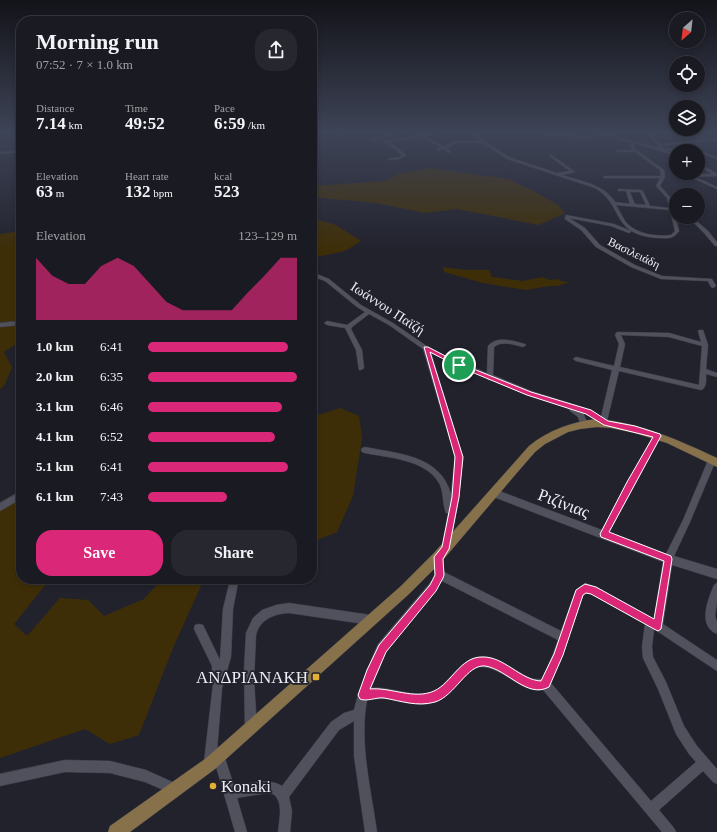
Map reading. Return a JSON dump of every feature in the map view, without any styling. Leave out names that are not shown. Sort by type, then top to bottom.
[{"type":"main road","points":[[116,832],[214,760],[371,620],[442,553],[511,472],[532,449],[542,441],[565,429],[583,417],[658,436],[680,444],[714,461]]},
{"type":"street","points":[[547,172],[600,189],[609,195],[625,226],[646,235],[664,237],[673,236],[677,231],[675,224]]},
{"type":"street","points":[[556,175],[573,172]]},
{"type":"street","points":[[662,172],[663,177],[658,186],[659,189],[669,198]]},
{"type":"street","points":[[716,175],[693,176],[717,188]]},
{"type":"street","points":[[605,177],[663,177]]},
{"type":"street","points":[[619,190],[641,191],[648,206]]},
{"type":"street","points":[[627,190],[633,205]]},
{"type":"street","points":[[613,203],[669,209]]},
{"type":"street","name":"Βασιλειάδη","points":[[664,237],[658,239],[641,236],[612,225],[567,216],[583,229],[598,246],[632,266],[664,277],[710,280],[713,286]]},
{"type":"street","points":[[697,224],[717,245]]},
{"type":"street","name":"Ιωάννου Παϊζή","points":[[317,276],[327,280],[352,302],[391,324],[426,348],[459,365],[490,378],[566,406],[583,417]]},
{"type":"street","points":[[348,328],[368,312]]},
{"type":"street","points":[[0,325],[16,323]]},
{"type":"street","points":[[327,323],[348,328]]},
{"type":"street","points":[[348,328],[348,331],[360,350],[361,368]]},
{"type":"street","points":[[576,359],[701,388],[704,371],[705,345],[701,331]]},
{"type":"street","points":[[605,422],[622,344],[618,335],[620,333],[669,335],[705,345]]},
{"type":"street","points":[[490,378],[491,346],[493,343],[499,341],[523,345]]},
{"type":"street","points":[[371,832],[360,756],[359,714],[363,695],[382,648],[433,588],[440,575],[442,553],[456,491],[459,457],[426,348]]},
{"type":"street","points":[[704,371],[717,375]]},
{"type":"street","points":[[604,534],[630,484],[658,436]]},
{"type":"street","points":[[365,450],[419,462],[432,469],[440,476],[444,484],[449,501],[450,523]]},
{"type":"street","points":[[714,461],[668,559],[654,624],[647,647],[648,658],[662,686],[680,730],[693,750],[717,778]]},
{"type":"street","name":"Ριζίνιας","points":[[494,493],[668,559],[717,574]]},
{"type":"street","points":[[0,507],[16,498]]},
{"type":"street","points":[[440,575],[564,638]]},
{"type":"street","points":[[217,688],[226,657],[228,609],[233,584]]},
{"type":"street","points":[[546,684],[564,638],[579,593],[585,588],[593,590],[654,624],[717,666]]},
{"type":"street","points":[[717,588],[709,615],[710,623],[717,629]]},
{"type":"street","points":[[251,728],[251,634],[258,620],[268,612],[277,608],[289,608],[371,620]]},
{"type":"street","points":[[198,629],[217,665],[214,760],[230,793],[241,832]]},
{"type":"street","points":[[363,695],[381,693],[415,699],[434,697],[450,687],[468,666],[480,662],[487,662],[503,668],[537,686],[546,684]]},
{"type":"street","points":[[546,684],[670,832]]},
{"type":"street","points":[[283,796],[335,726],[348,717],[359,714]]},
{"type":"street","points":[[651,809],[704,763]]},
{"type":"street","points":[[0,780],[65,766],[110,767],[146,776],[175,789]]},
{"type":"street","points":[[230,793],[272,786],[279,790],[283,796],[286,811],[284,832]]},
{"type":"shaded area","points":[[410,172],[457,172],[509,179],[558,205],[565,213],[539,225],[457,209],[425,213],[376,203],[317,197],[317,186],[384,181],[398,174]]},
{"type":"shaded area","points":[[317,219],[336,225],[361,241],[345,251],[317,257]]},
{"type":"shaded area","points":[[16,232],[16,344],[4,352],[12,367],[4,386],[0,389],[0,234]]},
{"type":"shaded area","points":[[443,267],[465,270],[489,270],[492,277],[523,281],[542,277],[550,280],[558,279],[569,282],[558,286],[526,290],[483,283],[444,272]]},
{"type":"shaded area","points":[[340,408],[359,416],[362,438],[353,496],[337,532],[317,540],[317,415]]},
{"type":"shaded area","points":[[16,499],[16,584],[46,584],[14,624],[27,636],[60,598],[88,600],[104,616],[144,599],[158,584],[202,584],[173,648],[139,735],[110,744],[85,729],[0,758],[0,507]]},
{"type":"place","name":"ΑΝΔΡΙΑΝΑΚΗ","points":[[316,677]]},
{"type":"place","name":"Konaki","points":[[213,786]]},
{"type":"route","points":[[426,348],[459,365],[551,401],[589,412],[597,416],[606,424],[619,425],[658,436],[630,484],[604,534],[668,559],[658,626],[593,590],[585,588],[579,593],[558,655],[546,684],[542,686],[537,686],[523,680],[503,668],[487,662],[480,662],[468,666],[450,687],[434,697],[415,699],[381,693],[363,695],[382,648],[433,588],[440,575],[438,557],[445,549],[458,481],[459,457],[431,362],[425,351],[426,348]]}]
